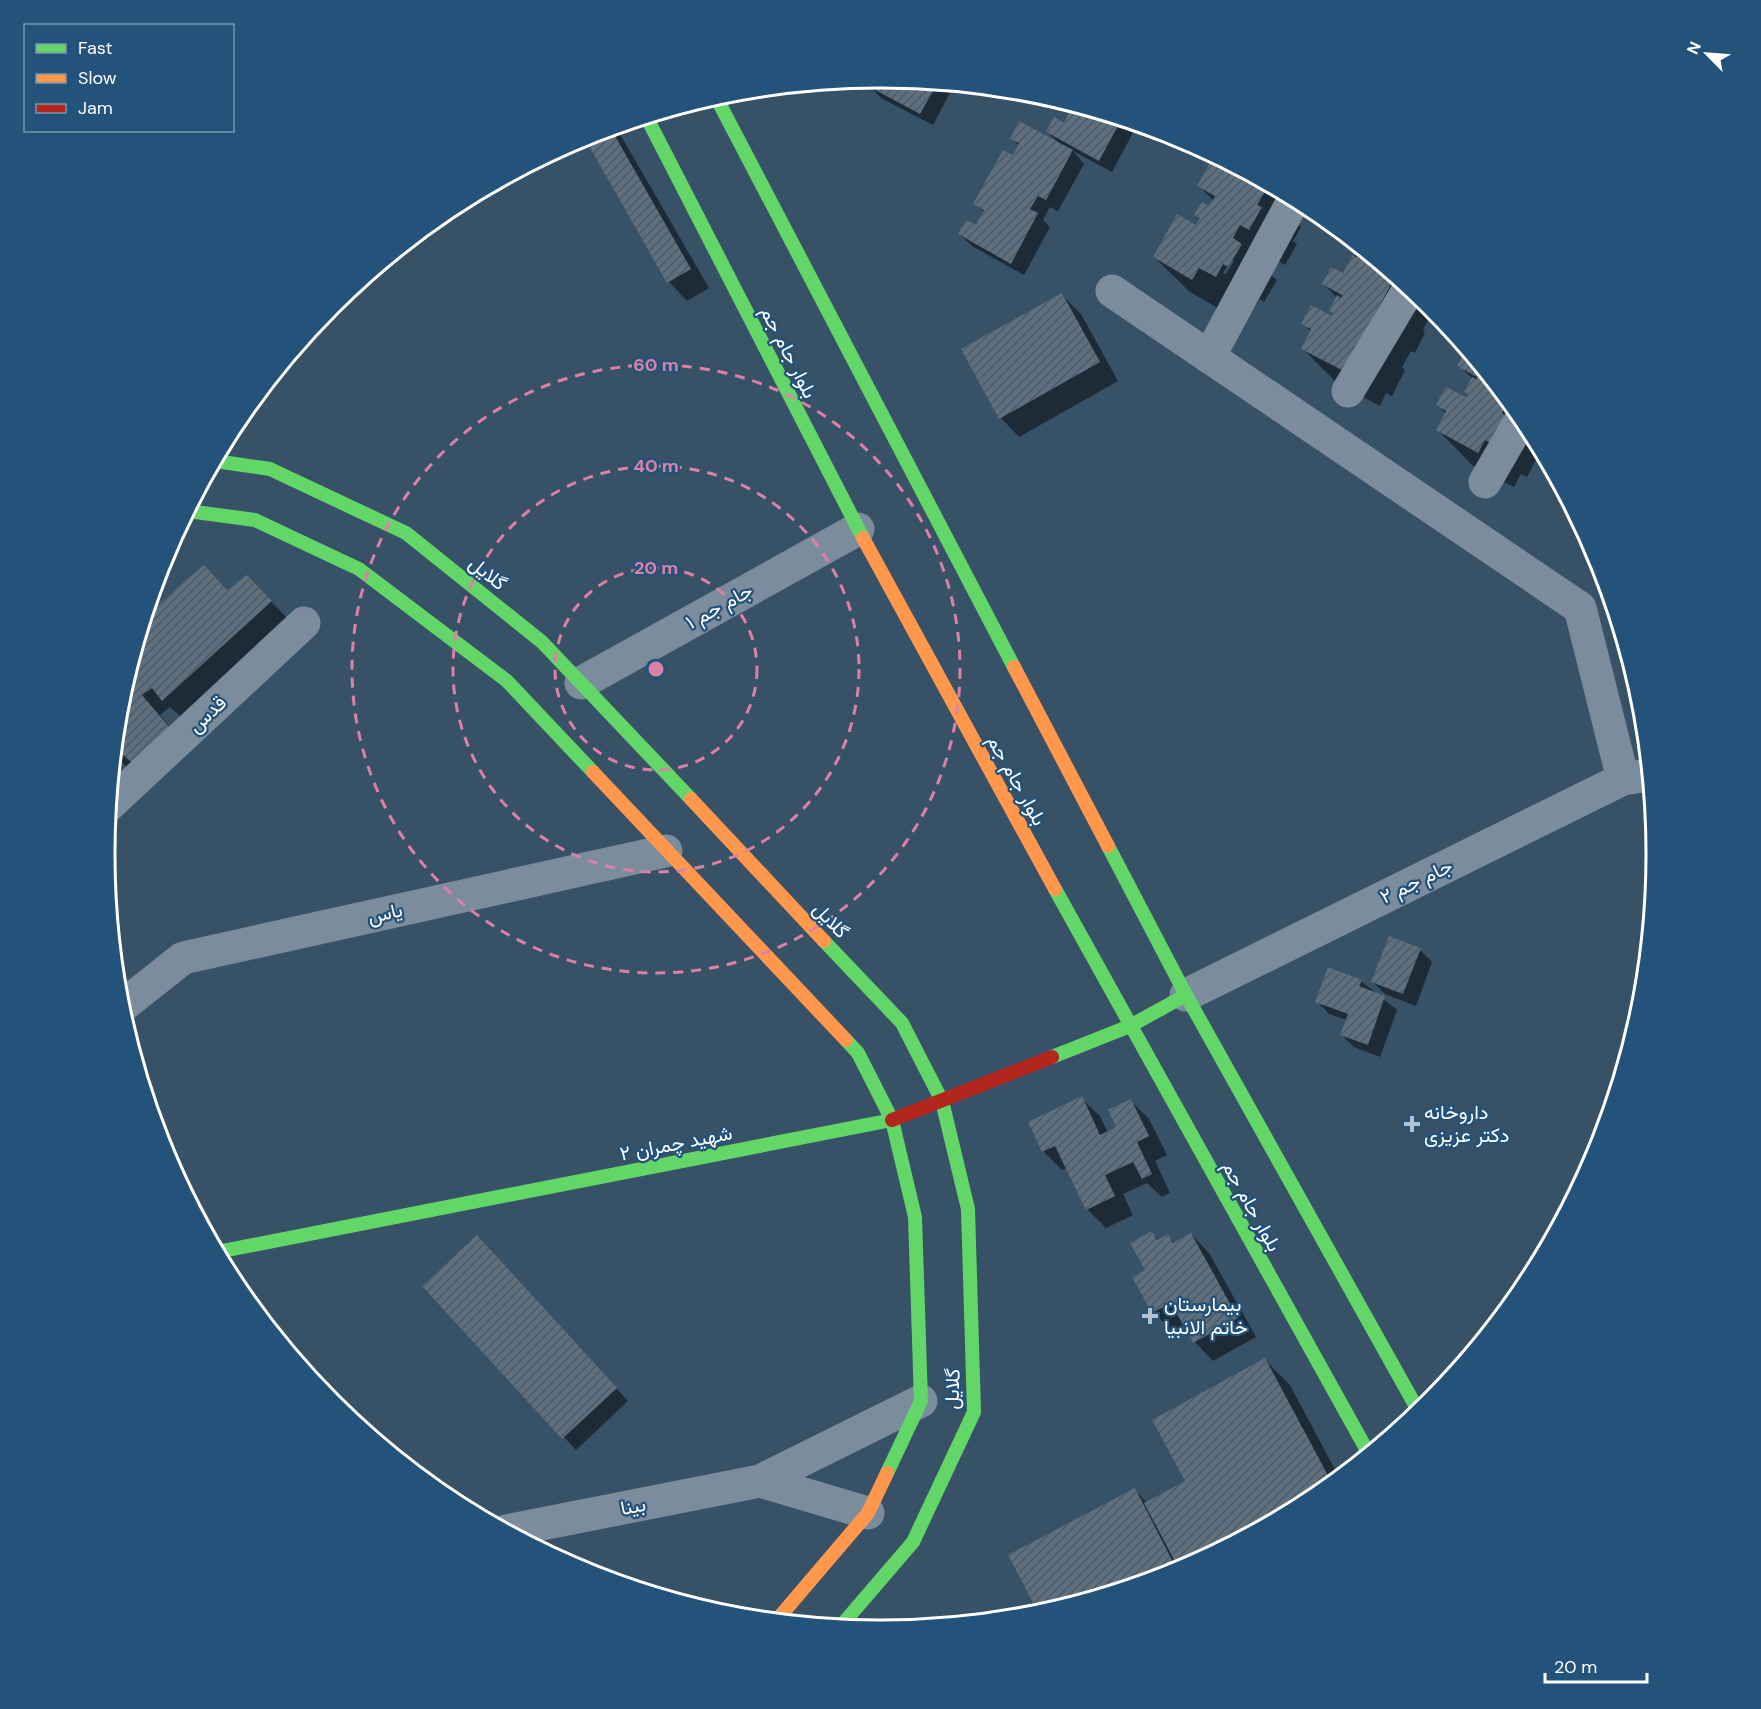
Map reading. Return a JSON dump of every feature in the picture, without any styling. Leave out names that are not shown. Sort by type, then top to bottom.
[{"type":"street","points":[[720,106],[1186,995],[1414,1403]]},
{"type":"street","name":"بلوار جام جم","points":[[650,124],[858,529],[1130,1026],[1365,1447]]},
{"type":"street","points":[[1209,357],[1289,207]]},
{"type":"street","points":[[1112,291],[1580,608],[1636,777]]},
{"type":"street","points":[[1348,391],[1405,296]]},
{"type":"street","points":[[1485,482],[1516,428]]},
{"type":"street","name":"گلایل","points":[[223,462],[270,469],[406,533],[542,642],[902,1023],[942,1101],[968,1209],[974,1412],[913,1542],[847,1619]]},
{"type":"street","name":"گلایل","points":[[195,512],[255,520],[359,569],[507,681],[858,1053],[892,1120],[915,1216],[921,1401],[868,1513],[782,1614]]},
{"type":"street","name":"جام جم ۱","points":[[581,683],[858,529]]},
{"type":"street","name":"قدس","points":[[117,798],[304,623]]},
{"type":"street","name":"جام جم ۲","points":[[1186,995],[1636,777]]},
{"type":"street","name":"یاس","points":[[129,1001],[183,958],[666,851]]},
{"type":"street","name":"شهید چمران ۲","points":[[225,1250],[892,1120],[1130,1026],[1186,995]]},
{"type":"street","points":[[760,1481],[921,1401]]},
{"type":"street","points":[[760,1481],[868,1513]]},
{"type":"street","name":"بینا","points":[[517,1529],[760,1481]]},
{"type":"building","points":[[872,88],[933,90],[920,114]]},
{"type":"building","points":[[1069,113],[1118,126],[1099,161],[1046,132],[1054,117],[1064,123]]},
{"type":"building","points":[[1019,121],[1073,150],[1046,200],[1038,196],[1030,209],[1038,213],[1011,264],[958,234],[966,220],[976,225],[984,210],[973,204],[1003,150],[1013,155],[1019,143],[1010,139]]},
{"type":"building","points":[[615,136],[691,269],[667,283],[589,146]]},
{"type":"building","points":[[1210,163],[1265,192],[1257,205],[1262,207],[1249,230],[1240,225],[1233,238],[1242,244],[1228,267],[1223,264],[1216,277],[1199,268],[1192,280],[1153,257],[1177,214],[1196,225],[1200,218],[1194,215],[1202,202],[1209,206],[1215,196],[1197,186]]},
{"type":"building","points":[[1353,255],[1363,260],[1391,284],[1344,371],[1301,349],[1311,329],[1301,324],[1311,305],[1332,316],[1333,313],[1329,311],[1337,295],[1341,298],[1342,295],[1322,284],[1331,267],[1343,273]]},
{"type":"building","points":[[1062,293],[1100,362],[999,419],[961,349]]},
{"type":"building","points":[[1462,357],[1488,388],[1505,415],[1491,443],[1485,440],[1478,453],[1436,430],[1446,411],[1436,405],[1446,387],[1466,397],[1468,394],[1464,392],[1472,377],[1476,379],[1477,377],[1457,366]]},
{"type":"building","points":[[204,565],[227,590],[247,575],[272,601],[162,701],[152,688],[142,695],[171,729],[132,763],[121,755],[129,705],[155,607]]},
{"type":"building","points":[[1389,936],[1421,948],[1403,994],[1371,982]]},
{"type":"building","points":[[1328,967],[1362,980],[1359,986],[1385,996],[1368,1045],[1340,1035],[1348,1014],[1315,1002]]},
{"type":"building","points":[[1082,1096],[1100,1135],[1116,1127],[1108,1110],[1131,1099],[1149,1136],[1137,1142],[1152,1174],[1142,1179],[1133,1162],[1105,1175],[1115,1196],[1086,1210],[1055,1146],[1042,1152],[1028,1122]]},
{"type":"building","points":[[1152,1231],[1157,1240],[1168,1234],[1173,1243],[1191,1233],[1238,1318],[1193,1343],[1171,1303],[1152,1313],[1132,1277],[1145,1270],[1130,1243]]},
{"type":"building","points":[[477,1235],[617,1388],[562,1439],[422,1286]]},
{"type":"building","points":[[1265,1358],[1328,1475],[1264,1518],[1175,1562],[1144,1503],[1185,1481],[1152,1420]]},
{"type":"building","points":[[1135,1488],[1173,1562],[1127,1580],[1034,1605],[1008,1555]]},
{"type":"traffic: fast","points":[[720,106],[1014,667]]},
{"type":"traffic: fast","points":[[650,124],[863,538]]},
{"type":"traffic: fast","points":[[223,462],[270,469],[406,533],[542,642],[691,799]]},
{"type":"traffic: fast","points":[[195,512],[255,520],[359,569],[507,681],[593,772]]},
{"type":"traffic: fast","points":[[1108,846],[1186,995],[1414,1403]]},
{"type":"traffic: fast","points":[[1055,889],[1365,1447]]},
{"type":"traffic: fast","points":[[824,941],[902,1023],[942,1101],[968,1209],[974,1412],[913,1542],[847,1619]]},
{"type":"traffic: fast","points":[[1052,1057],[1130,1026],[1186,995]]},
{"type":"traffic: fast","points":[[846,1040],[858,1053],[892,1120],[915,1217],[921,1401],[887,1473]]},
{"type":"traffic: fast","points":[[225,1250],[892,1120]]},
{"type":"traffic: slow","points":[[863,538],[1055,889]]},
{"type":"traffic: slow","points":[[1014,667],[1108,846]]},
{"type":"traffic: slow","points":[[593,772],[846,1040]]},
{"type":"traffic: slow","points":[[691,799],[824,941]]},
{"type":"traffic: slow","points":[[782,1614],[868,1513],[887,1473]]},
{"type":"traffic: jam","points":[[892,1120],[1052,1057]]},
{"type":"place","name":"داروخانه دکتر عزیزی","points":[[1412,1124]]},
{"type":"place","name":"بیمارستان خاتم الانبیا","points":[[1150,1316]]}]
